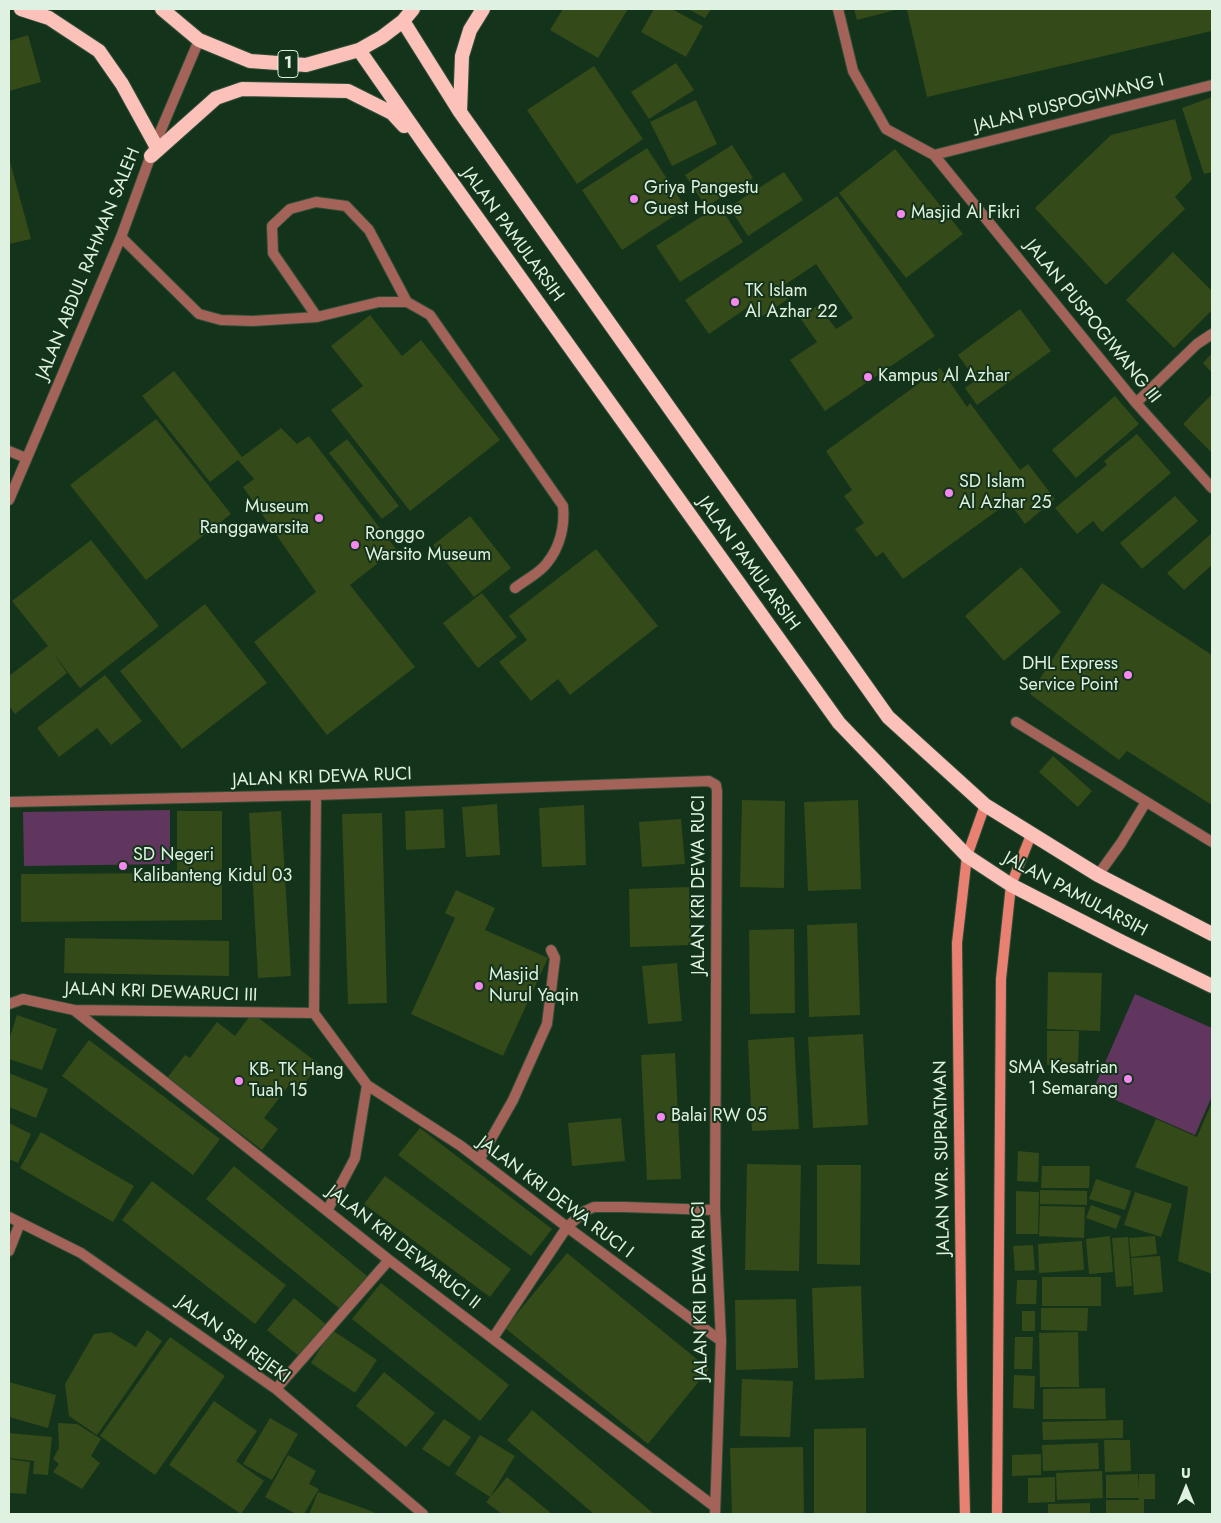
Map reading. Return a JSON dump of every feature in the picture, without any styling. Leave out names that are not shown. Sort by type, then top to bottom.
[{"type":"highway","points":[[20,9],[49,18],[99,51],[122,84],[153,150],[216,98],[242,89],[348,91],[392,113],[428,149]]},
{"type":"highway","name":"1","points":[[162,9],[199,40],[250,61],[306,65],[359,50],[382,37],[403,21],[413,9]]},
{"type":"highway","points":[[460,112],[462,56],[470,30],[483,9]]},
{"type":"highway","name":"JALAN PAMULARSIH","points":[[403,21],[460,112],[888,716],[986,805],[1031,835],[1098,875],[1212,934]]},
{"type":"highway","name":"JALAN PAMULARSIH","points":[[359,50],[839,723],[966,856],[1011,885],[1212,986]]},
{"type":"main road","name":"JALAN WR. SUPRATMAN","points":[[965,1514],[956,943],[966,856],[986,805]]},
{"type":"main road","points":[[997,1514],[1001,979],[1011,885],[1031,835]]},
{"type":"street","name":"JALAN PUSPOGIWANG III","points":[[838,9],[853,70],[886,129],[934,155],[1136,402],[1212,488]]},
{"type":"street","name":"JALAN ABDUL RAHMAN SALEH","points":[[9,500],[120,236],[153,150],[199,40]]},
{"type":"street","name":"JALAN PUSPOGIWANG I","points":[[934,155],[1212,85]]},
{"type":"street","points":[[317,317],[273,253],[272,226],[290,210],[316,202],[346,206],[369,230],[407,302]]},
{"type":"street","points":[[120,236],[199,314],[221,320],[253,321],[317,317],[379,302],[407,302],[430,315],[563,506],[564,520],[561,535],[547,564],[515,588]]},
{"type":"street","points":[[1136,402],[1197,344],[1212,334]]},
{"type":"street","points":[[9,451],[26,458]]},
{"type":"street","points":[[1016,722],[1212,842]]},
{"type":"street","name":"JALAN KRI DEWA RUCI","points":[[9,802],[316,795],[709,781],[716,785],[715,1210],[720,1341],[715,1511]]},
{"type":"street","points":[[314,1012],[316,795]]},
{"type":"street","points":[[1098,875],[1121,843],[1146,802]]},
{"type":"street","points":[[479,1160],[513,1100],[547,1024],[555,958],[551,950]]},
{"type":"street","name":"JALAN KRI DEWARUCI III","points":[[9,1004],[23,999],[74,1010],[314,1012]]},
{"type":"street","name":"JALAN KRI DEWARUCI II","points":[[74,1010],[389,1260],[493,1338],[715,1511]]},
{"type":"street","name":"JALAN KRI DEWA RUCI I","points":[[314,1012],[368,1085],[461,1146],[566,1227],[720,1341]]},
{"type":"street","points":[[327,1211],[355,1158],[368,1085]]},
{"type":"street","points":[[493,1338],[566,1227],[586,1211],[594,1208],[715,1210]]},
{"type":"street","name":"JALAN SRI REJEKI","points":[[9,1217],[81,1252],[276,1389],[423,1514]]},
{"type":"street","points":[[9,1251],[20,1223]]},
{"type":"street","points":[[276,1389],[389,1260]]},
{"type":"shaded area","points":[[170,810],[170,864],[24,866],[23,812]]},
{"type":"shaded area","points":[[1135,994],[1212,1028],[1212,1096],[1195,1135],[1093,1090]]},
{"type":"building","points":[[563,9],[628,9],[598,58],[550,30]]},
{"type":"building","points":[[654,9],[672,9],[703,26],[686,57],[641,32]]},
{"type":"building","points":[[688,9],[711,9],[705,18]]},
{"type":"building","points":[[854,9],[899,9],[857,20]]},
{"type":"building","points":[[1212,9],[1212,31],[927,97],[907,10]]},
{"type":"building","points":[[28,35],[41,82],[9,91],[9,41]]},
{"type":"building","points":[[676,63],[694,90],[649,119],[631,92]]},
{"type":"building","points":[[594,66],[643,139],[577,184],[527,110]]},
{"type":"building","points":[[1212,97],[1212,172],[1204,174],[1182,108]]},
{"type":"building","points":[[696,100],[717,144],[672,166],[650,122]]},
{"type":"building","points":[[1175,119],[1192,179],[1175,197],[1185,209],[1106,285],[1035,208],[1111,135]]},
{"type":"building","points":[[732,145],[753,178],[706,207],[685,175]]},
{"type":"building","name":"Griya Pangestu Guest House","points":[[647,148],[686,208],[622,250],[582,190]]},
{"type":"building","name":"Masjid Al Fikri","points":[[895,149],[963,234],[906,278],[839,193]]},
{"type":"building","points":[[9,158],[31,239],[9,244]]},
{"type":"building","points":[[784,172],[803,200],[748,236],[729,207]]},
{"type":"building","name":"TK Islam Al Azhar 22","points":[[837,196],[935,336],[825,411],[790,360],[817,342],[800,318],[818,305],[836,329],[853,318],[816,264],[780,288],[788,299],[757,320],[748,307],[709,334],[685,300]]},
{"type":"building","points":[[719,205],[743,242],[680,282],[656,246]]},
{"type":"building","points":[[1173,252],[1212,291],[1212,310],[1174,348],[1126,300]]},
{"type":"building","points":[[1020,309],[1051,351],[977,405],[965,388],[976,380],[958,355]]},
{"type":"building","points":[[370,315],[402,356],[421,340],[500,440],[410,511],[331,410],[363,386],[331,346]]},
{"type":"building","points":[[1212,353],[1212,373],[1203,363]]},
{"type":"building","name":"SD Islam Al Azhar 25","points":[[940,368],[967,407],[970,403],[1020,470],[1028,464],[1055,499],[1025,524],[1009,502],[903,579],[883,552],[876,557],[855,529],[864,523],[844,496],[852,490],[826,451]]},
{"type":"building","points":[[174,371],[242,457],[281,428],[297,444],[309,436],[396,549],[350,585],[415,667],[327,735],[254,642],[316,592],[243,487],[254,479],[238,460],[210,482],[142,396]]},
{"type":"building","points":[[1212,394],[1212,453],[1183,424]]},
{"type":"building","points":[[1115,396],[1139,424],[1076,478],[1052,450]]},
{"type":"building","points":[[156,419],[231,514],[146,580],[70,485]]},
{"type":"building","points":[[1137,434],[1171,473],[1102,532],[1093,521],[1077,534],[1055,508],[1107,465],[1104,461]]},
{"type":"building","points":[[347,439],[399,506],[382,519],[329,453]]},
{"type":"building","points":[[1175,496],[1198,521],[1142,569],[1120,543]]},
{"type":"building","points":[[470,516],[511,568],[474,597],[433,545]]},
{"type":"building","points":[[1212,533],[1212,565],[1184,590],[1167,573]]},
{"type":"building","points":[[91,540],[159,626],[80,688],[53,653],[67,673],[15,714],[9,706],[9,676],[48,646],[12,601]]},
{"type":"building","points":[[596,549],[658,626],[570,695],[558,679],[531,701],[499,662],[527,640],[509,616]]},
{"type":"building","points":[[1021,567],[1061,612],[1004,661],[965,616]]},
{"type":"building","name":"DHL Express Service Point","points":[[1102,583],[1212,655],[1212,805],[1127,751],[1119,760],[1030,694]]},
{"type":"building","points":[[482,593],[517,637],[478,668],[443,623]]},
{"type":"building","points":[[205,604],[267,683],[182,749],[120,671]]},
{"type":"building","points":[[105,675],[142,721],[111,745],[97,728],[59,757],[37,728]]},
{"type":"building","points":[[1053,756],[1092,791],[1078,807],[1039,772]]},
{"type":"building","points":[[742,800],[785,801],[784,888],[740,887]]},
{"type":"building","points":[[858,800],[861,889],[808,891],[804,802]]},
{"type":"building","points":[[497,804],[500,855],[466,857],[462,807]]},
{"type":"building","points":[[584,805],[586,865],[542,867],[539,808]]},
{"type":"building","points":[[443,809],[445,848],[406,850],[405,811]]},
{"type":"building","points":[[177,811],[222,811],[222,920],[21,922],[21,874],[177,873]]},
{"type":"building","points":[[281,811],[291,976],[258,978],[249,813]]},
{"type":"building","points":[[382,813],[387,1003],[348,1004],[342,814]]},
{"type":"building","points":[[681,819],[685,864],[642,867],[639,822]]},
{"type":"building","points":[[689,887],[691,945],[630,947],[629,889]]},
{"type":"building","name":"Masjid Nurul Yaqin","points":[[456,890],[495,908],[485,930],[548,958],[503,1056],[411,1014],[455,918],[445,913]]},
{"type":"building","points":[[857,923],[860,1015],[809,1017],[807,925]]},
{"type":"building","points":[[794,929],[795,1013],[750,1014],[749,930]]},
{"type":"building","points":[[65,938],[229,941],[229,976],[64,973]]},
{"type":"building","points":[[677,963],[682,1021],[648,1024],[642,966]]},
{"type":"building","points":[[1048,972],[1102,973],[1100,1031],[1047,1029]]},
{"type":"building","name":"KB- TK Hang Tuah 15","points":[[252,1013],[319,1064],[299,1091],[290,1084],[264,1118],[278,1129],[262,1150],[167,1078],[185,1055],[190,1058],[217,1022],[235,1036]]},
{"type":"building","points":[[17,1015],[57,1029],[42,1070],[9,1059],[9,1040]]},
{"type":"building","points":[[1047,1031],[1079,1031],[1078,1065],[1047,1065]]},
{"type":"building","points":[[863,1034],[868,1125],[813,1128],[808,1037]]},
{"type":"building","points":[[794,1037],[799,1129],[752,1131],[748,1040]]},
{"type":"building","points":[[89,1040],[220,1139],[193,1175],[62,1076]]},
{"type":"building","name":"Balai RW 05","points":[[675,1053],[681,1179],[647,1180],[641,1055]]},
{"type":"building","points":[[9,1073],[48,1089],[36,1118],[9,1107]]},
{"type":"building","points":[[1212,1102],[1212,1274],[1178,1261],[1188,1187],[1135,1167],[1156,1119],[1197,1137]]},
{"type":"building","points":[[621,1118],[625,1161],[572,1166],[568,1123]]},
{"type":"building","points":[[9,1123],[31,1134],[18,1163],[9,1159]]},
{"type":"building","points":[[420,1128],[552,1229],[531,1256],[398,1155]]},
{"type":"building","points":[[41,1132],[134,1186],[113,1222],[20,1168]]},
{"type":"building","points":[[1018,1151],[1039,1153],[1038,1182],[1017,1181]]},
{"type":"building","points":[[747,1164],[801,1165],[799,1271],[745,1270]]},
{"type":"building","points":[[817,1165],[861,1165],[860,1265],[817,1264]]},
{"type":"building","points":[[234,1166],[367,1276],[340,1309],[206,1199]]},
{"type":"building","points":[[1042,1166],[1090,1166],[1089,1188],[1041,1188]]},
{"type":"building","points":[[385,1176],[511,1269],[490,1297],[364,1204]]},
{"type":"building","points":[[1096,1179],[1131,1191],[1125,1210],[1089,1199]]},
{"type":"building","points":[[152,1181],[286,1285],[255,1324],[122,1220]]},
{"type":"building","points":[[1040,1190],[1087,1191],[1087,1205],[1040,1204]]},
{"type":"building","points":[[1016,1191],[1039,1192],[1038,1234],[1016,1234]]},
{"type":"building","points":[[1135,1192],[1172,1204],[1161,1237],[1124,1225]]},
{"type":"building","points":[[1091,1205],[1121,1216],[1116,1229],[1086,1218]]},
{"type":"building","points":[[1040,1206],[1085,1207],[1084,1238],[1039,1236]]},
{"type":"building","points":[[1110,1236],[1113,1272],[1089,1274],[1086,1239]]},
{"type":"building","points":[[1155,1236],[1157,1254],[1131,1257],[1129,1238]]},
{"type":"building","points":[[1128,1237],[1132,1286],[1116,1287],[1112,1238]]},
{"type":"building","points":[[1082,1241],[1084,1270],[1039,1273],[1038,1244]]},
{"type":"building","points":[[1033,1245],[1035,1270],[1015,1271],[1013,1246]]},
{"type":"building","points":[[567,1253],[709,1369],[648,1444],[505,1328]]},
{"type":"building","points":[[1160,1256],[1163,1292],[1134,1295],[1131,1258]]},
{"type":"building","points":[[1042,1277],[1101,1277],[1101,1306],[1042,1306]]},
{"type":"building","points":[[1017,1280],[1037,1280],[1036,1304],[1016,1304]]},
{"type":"building","points":[[381,1283],[509,1385],[480,1421],[352,1319]]},
{"type":"building","points":[[861,1286],[864,1378],[815,1380],[812,1288]]},
{"type":"building","points":[[294,1298],[327,1325],[300,1357],[267,1330]]},
{"type":"building","points":[[796,1299],[798,1368],[736,1370],[735,1300]]},
{"type":"building","points":[[1041,1308],[1088,1308],[1087,1331],[1041,1330]]},
{"type":"building","points":[[1022,1311],[1035,1311],[1035,1331],[1022,1331]]},
{"type":"building","points":[[147,1330],[162,1341],[97,1435],[69,1416],[65,1384],[94,1334],[111,1332],[136,1347]]},
{"type":"building","points":[[332,1330],[377,1360],[355,1393],[311,1363]]},
{"type":"building","points":[[1078,1332],[1079,1387],[1040,1387],[1039,1333]]},
{"type":"building","points":[[170,1337],[225,1376],[155,1475],[100,1436]]},
{"type":"building","points":[[1015,1337],[1033,1337],[1032,1369],[1014,1369]]},
{"type":"building","points":[[384,1372],[435,1413],[406,1447],[356,1406]]},
{"type":"building","points":[[1014,1375],[1035,1376],[1034,1409],[1013,1408]]},
{"type":"building","points":[[742,1379],[793,1381],[790,1437],[740,1436]]},
{"type":"building","points":[[9,1382],[56,1395],[48,1428],[9,1417]]},
{"type":"building","points":[[1105,1388],[1106,1419],[1043,1419],[1043,1389]]},
{"type":"building","points":[[214,1401],[257,1431],[236,1461],[264,1481],[241,1514],[169,1465]]},
{"type":"building","points":[[532,1410],[654,1514],[594,1514],[507,1440]]},
{"type":"building","points":[[270,1418],[298,1434],[272,1480],[243,1464]]},
{"type":"building","points":[[444,1419],[471,1437],[449,1467],[422,1449]]},
{"type":"building","points":[[1123,1420],[1123,1438],[1043,1440],[1042,1422]]},
{"type":"building","points":[[58,1423],[77,1424],[101,1439],[91,1456],[100,1463],[82,1489],[53,1472],[59,1464],[53,1459],[59,1448]]},
{"type":"building","points":[[866,1428],[866,1514],[814,1514],[814,1429]]},
{"type":"building","points":[[9,1433],[52,1437],[48,1475],[33,1474],[34,1461],[9,1458]]},
{"type":"building","points":[[480,1435],[515,1456],[490,1497],[455,1474]]},
{"type":"building","points":[[1104,1440],[1130,1440],[1131,1471],[1105,1472]]},
{"type":"building","points":[[1098,1443],[1099,1469],[1043,1471],[1042,1445]]},
{"type":"building","points":[[803,1447],[804,1514],[732,1514],[730,1448]]},
{"type":"building","points":[[1041,1454],[1041,1475],[1012,1476],[1012,1455]]},
{"type":"building","points":[[288,1455],[316,1471],[309,1484],[319,1489],[304,1514],[296,1514],[265,1497]]},
{"type":"building","points":[[9,1459],[30,1462],[26,1494],[9,1493]]},
{"type":"building","points":[[1102,1471],[1103,1498],[1057,1500],[1056,1473]]},
{"type":"building","points":[[1138,1474],[1139,1490],[1139,1474],[1155,1474],[1155,1499],[1144,1499],[1144,1514],[1106,1514],[1106,1500],[1139,1500],[1139,1498],[1106,1498],[1106,1475]]},
{"type":"building","points":[[507,1477],[552,1514],[502,1514],[486,1502]]},
{"type":"building","points":[[1055,1477],[1055,1502],[1028,1503],[1028,1478]]},
{"type":"building","points":[[318,1492],[363,1508],[378,1514],[309,1514]]},
{"type":"building","points":[[1090,1503],[1090,1514],[1048,1514],[1048,1504]]},
{"type":"place","name":"Griya Pangestu Guest House","points":[[634,199]]},
{"type":"place","name":"Masjid Al Fikri","points":[[901,214]]},
{"type":"place","name":"TK Islam Al Azhar 22","points":[[735,302]]},
{"type":"place","name":"Kampus Al Azhar","points":[[868,377]]},
{"type":"place","name":"SD Islam Al Azhar 25","points":[[949,493]]},
{"type":"place","name":"Museum Ranggawarsita","points":[[319,518]]},
{"type":"place","name":"Ronggo Warsito Museum","points":[[355,545]]},
{"type":"place","name":"DHL Express Service Point","points":[[1128,675]]},
{"type":"place","name":"SD Negeri Kalibanteng Kidul 03","points":[[123,866]]},
{"type":"place","name":"Masjid Nurul Yaqin","points":[[479,986]]},
{"type":"place","name":"SMA Kesatrian 1 Semarang","points":[[1128,1079]]},
{"type":"place","name":"KB- TK Hang Tuah 15","points":[[239,1081]]},
{"type":"place","name":"Balai RW 05","points":[[661,1117]]}]
